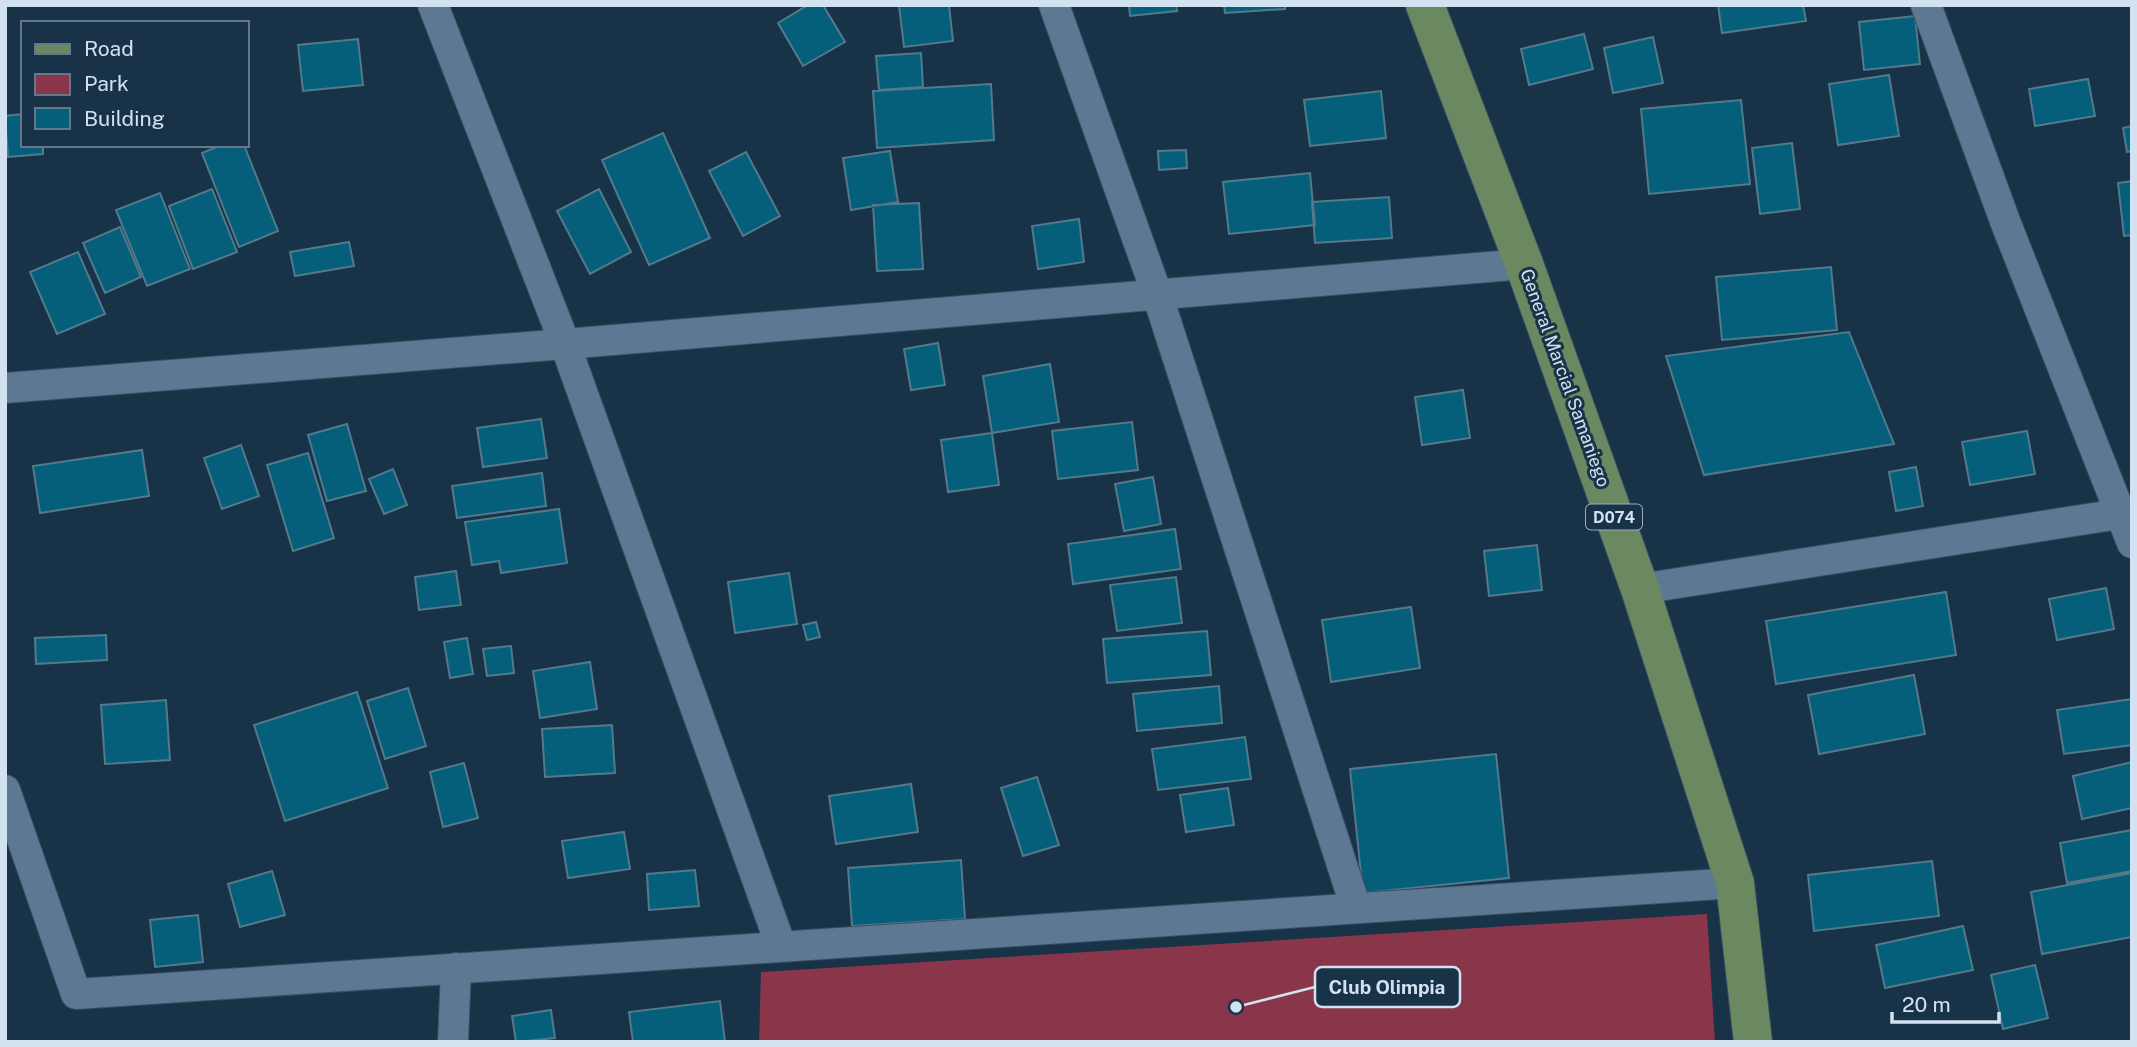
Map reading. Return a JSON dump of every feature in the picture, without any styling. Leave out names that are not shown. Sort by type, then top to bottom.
[{"type":"main road","name":"General Marcial Samaniego","points":[[1425,5],[1524,264],[1640,589],[1735,883],[1753,1042]]},
{"type":"street","points":[[433,5],[565,344],[780,946]]},
{"type":"street","points":[[1054,5],[1157,294],[1356,908]]},
{"type":"street","points":[[1926,5],[2005,221],[2126,512],[2132,543]]},
{"type":"street","points":[[5,388],[1524,264]]},
{"type":"street","points":[[1640,589],[2126,512]]},
{"type":"street","points":[[5,790],[76,994],[1735,883]]},
{"type":"street","points":[[453,1042],[456,968]]},
{"type":"green space","points":[[1707,914],[1715,1042],[759,1042],[761,972]]},
{"type":"building","points":[[808,5],[823,5],[845,42],[803,66],[778,23]]},
{"type":"building","points":[[899,5],[949,5],[953,41],[904,47]]},
{"type":"building","points":[[1129,5],[1176,5],[1177,11],[1130,16]]},
{"type":"building","points":[[1224,5],[1285,5],[1285,9],[1225,13]]},
{"type":"building","points":[[1718,5],[1803,5],[1806,21],[1722,33]]},
{"type":"building","points":[[1915,16],[1920,64],[1864,70],[1859,22]]},
{"type":"building","points":[[1584,34],[1593,69],[1529,85],[1521,49]]},
{"type":"building","points":[[1653,37],[1663,83],[1613,93],[1604,48]]},
{"type":"building","points":[[358,39],[363,85],[303,91],[298,45]]},
{"type":"building","points":[[921,53],[923,87],[879,90],[876,56]]},
{"type":"building","points":[[1889,75],[1899,136],[1838,145],[1829,84]]},
{"type":"building","points":[[2088,79],[2095,116],[2035,126],[2029,89]]},
{"type":"building","points":[[991,84],[994,140],[877,148],[873,91]]},
{"type":"building","points":[[1381,91],[1386,138],[1310,146],[1304,100]]},
{"type":"building","points":[[1741,100],[1750,184],[1649,194],[1641,109]]},
{"type":"building","points":[[21,114],[21,147],[43,147],[43,154],[8,157],[5,116]]},
{"type":"building","points":[[2132,126],[2132,151],[2127,152],[2123,128]]},
{"type":"building","points":[[663,133],[710,238],[649,265],[602,160]]},
{"type":"building","points":[[1792,143],[1800,209],[1760,214],[1752,148]]},
{"type":"building","points":[[216,147],[245,147],[278,231],[239,247],[202,153]]},
{"type":"building","points":[[1186,150],[1187,168],[1159,170],[1158,151]]},
{"type":"building","points":[[890,151],[898,202],[851,210],[843,158]]},
{"type":"building","points":[[746,152],[780,216],[743,236],[709,171]]},
{"type":"building","points":[[1310,173],[1315,225],[1229,234],[1223,182]]},
{"type":"building","points":[[2132,181],[2132,235],[2124,236],[2118,183]]},
{"type":"building","points":[[212,189],[237,252],[193,269],[169,206]]},
{"type":"building","points":[[599,189],[631,252],[590,274],[557,211]]},
{"type":"building","points":[[160,193],[190,269],[147,286],[116,210]]},
{"type":"building","points":[[1389,197],[1392,238],[1315,243],[1312,202]]},
{"type":"building","points":[[919,203],[923,269],[877,271],[873,205]]},
{"type":"building","points":[[1079,219],[1084,262],[1038,269],[1032,226]]},
{"type":"building","points":[[120,227],[141,277],[105,293],[83,243]]},
{"type":"building","points":[[349,242],[354,266],[295,276],[290,252]]},
{"type":"building","points":[[78,252],[105,314],[57,334],[30,272]]},
{"type":"building","points":[[1831,267],[1837,330],[1722,340],[1716,277]]},
{"type":"building","points":[[1849,332],[1894,444],[1704,475],[1666,356]]},
{"type":"building","points":[[938,343],[945,385],[911,390],[904,349]]},
{"type":"building","points":[[1050,364],[1059,422],[992,433],[983,376]]},
{"type":"building","points":[[1463,390],[1470,438],[1422,445],[1415,397]]},
{"type":"building","points":[[541,419],[547,458],[483,467],[477,428]]},
{"type":"building","points":[[1132,422],[1138,470],[1058,479],[1052,431]]},
{"type":"building","points":[[347,424],[366,491],[327,501],[308,435]]},
{"type":"building","points":[[2027,431],[2035,474],[1970,485],[1962,442]]},
{"type":"building","points":[[992,433],[999,485],[948,492],[941,440]]},
{"type":"building","points":[[241,445],[259,496],[222,509],[204,458]]},
{"type":"building","points":[[142,450],[149,496],[40,513],[33,466]]},
{"type":"building","points":[[308,453],[334,538],[293,551],[267,465]]},
{"type":"building","points":[[1916,467],[1923,506],[1896,511],[1889,472]]},
{"type":"building","points":[[393,469],[407,505],[384,514],[369,479]]},
{"type":"building","points":[[542,473],[546,506],[457,518],[452,486]]},
{"type":"building","points":[[1153,477],[1161,524],[1124,531],[1115,484]]},
{"type":"building","points":[[559,509],[567,563],[501,573],[499,561],[472,565],[465,522]]},
{"type":"building","points":[[1175,529],[1181,569],[1073,584],[1068,544]]},
{"type":"building","points":[[1537,545],[1542,590],[1489,596],[1484,551]]},
{"type":"building","points":[[456,571],[461,605],[419,610],[415,577]]},
{"type":"building","points":[[789,573],[797,624],[735,633],[728,582]]},
{"type":"building","points":[[1176,577],[1182,623],[1117,631],[1110,585]]},
{"type":"building","points":[[2106,588],[2114,629],[2057,640],[2049,599]]},
{"type":"building","points":[[1946,592],[1956,655],[1776,684],[1766,621]]},
{"type":"building","points":[[1411,607],[1420,668],[1331,682],[1322,620]]},
{"type":"building","points":[[816,622],[820,637],[807,640],[803,625]]},
{"type":"building","points":[[1207,631],[1211,675],[1107,683],[1103,639]]},
{"type":"building","points":[[106,635],[107,660],[36,664],[35,638]]},
{"type":"building","points":[[467,638],[473,674],[450,678],[444,642]]},
{"type":"building","points":[[511,646],[514,673],[487,676],[483,649]]},
{"type":"building","points":[[590,662],[597,709],[540,718],[533,671]]},
{"type":"building","points":[[1914,675],[1925,734],[1819,754],[1808,695]]},
{"type":"building","points":[[1219,686],[1222,723],[1137,731],[1133,694]]},
{"type":"building","points":[[408,688],[426,746],[385,759],[367,701]]},
{"type":"building","points":[[357,692],[388,788],[285,821],[254,725]]},
{"type":"building","points":[[2132,699],[2132,745],[2064,754],[2057,710]]},
{"type":"building","points":[[166,700],[170,760],[105,764],[101,705]]},
{"type":"building","points":[[612,725],[615,773],[545,777],[542,729]]},
{"type":"building","points":[[1245,737],[1251,779],[1158,790],[1152,749]]},
{"type":"building","points":[[1496,754],[1509,878],[1363,893],[1350,769]]},
{"type":"building","points":[[2132,762],[2132,808],[2082,819],[2073,776]]},
{"type":"building","points":[[464,763],[478,818],[443,827],[430,772]]},
{"type":"building","points":[[1037,777],[1059,845],[1023,856],[1001,788]]},
{"type":"building","points":[[911,784],[918,832],[836,844],[829,796]]},
{"type":"building","points":[[1228,788],[1234,825],[1186,832],[1180,795]]},
{"type":"building","points":[[2132,830],[2132,871],[2067,883],[2060,843]]},
{"type":"building","points":[[624,832],[630,869],[568,878],[562,841]]},
{"type":"building","points":[[961,860],[965,919],[852,926],[848,868]]},
{"type":"building","points":[[1932,861],[1939,916],[1814,931],[1808,875]]},
{"type":"building","points":[[695,870],[699,906],[649,910],[647,874]]},
{"type":"building","points":[[272,871],[285,915],[240,927],[228,884]]},
{"type":"building","points":[[2132,873],[2132,937],[2042,954],[2031,892]]},
{"type":"building","points":[[198,915],[203,962],[155,967],[150,920]]},
{"type":"building","points":[[1963,926],[1973,970],[1885,988],[1876,945]]},
{"type":"building","points":[[2035,965],[2048,1018],[2003,1029],[1991,975]]},
{"type":"building","points":[[720,1001],[725,1042],[633,1042],[629,1012]]},
{"type":"building","points":[[551,1010],[555,1038],[516,1042],[512,1016]]},
{"type":"place","name":"Club Olimpia","points":[[1236,1007]]}]
